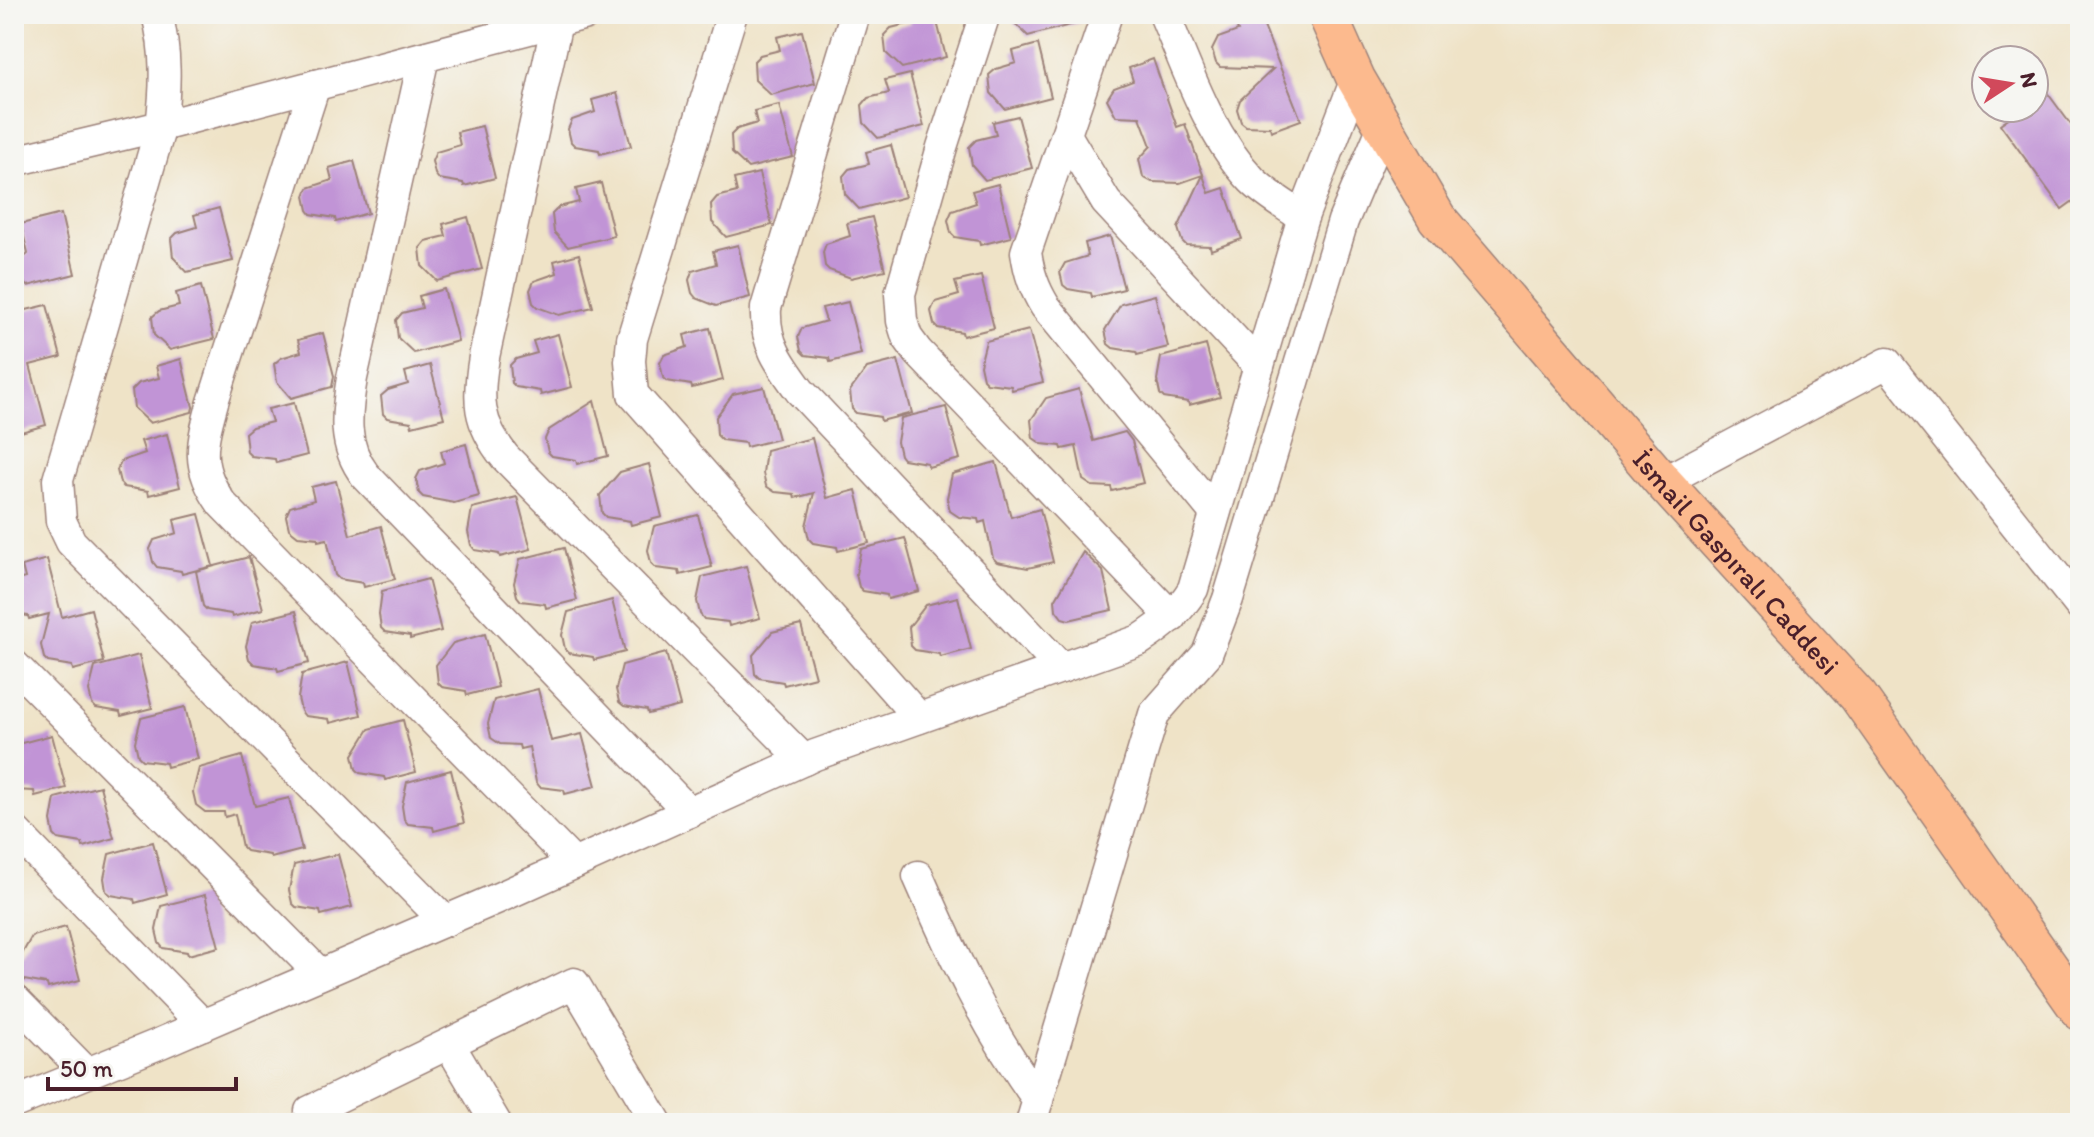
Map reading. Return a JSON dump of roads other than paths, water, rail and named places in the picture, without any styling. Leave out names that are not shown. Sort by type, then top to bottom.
[{"type":"main road","name":"İsmail Gaspıralı Caddesi","points":[[1327,14],[1356,79],[1437,218],[1663,482],[1858,696],[2080,1011]]},
{"type":"street","points":[[157,14],[166,84],[161,126],[58,480],[61,521],[71,542],[445,921]]},
{"type":"street","points":[[732,14],[632,339],[633,394],[919,718]]},
{"type":"street","points":[[855,14],[766,308],[765,326],[769,344],[800,391],[1061,668]]},
{"type":"street","points":[[985,14],[942,147],[900,294],[902,321],[907,337],[918,352],[1172,617]]},
{"type":"street","points":[[1107,14],[1026,252],[1029,272],[1035,290],[1215,513]]},
{"type":"street","points":[[1164,14],[1204,108],[1228,150],[1253,181],[1303,217]]},
{"type":"street","points":[[16,167],[572,18],[484,357],[479,403],[483,421],[505,457],[804,760]]},
{"type":"street","points":[[424,57],[352,378],[347,420],[354,461],[689,812]]},
{"type":"street","points":[[14,1103],[445,921],[804,760],[1140,640],[1172,617],[1193,589],[1303,217],[1356,79]]},
{"type":"street","points":[[315,85],[207,424],[201,445],[204,469],[212,490],[222,504],[574,864]]},
{"type":"street","points":[[1034,1112],[1154,714],[1207,654],[1228,599],[1343,221],[1384,124]]},
{"type":"street","points":[[1066,135],[1114,212],[1259,366]]},
{"type":"street","points":[[1663,482],[1887,363],[2080,606]]},
{"type":"street","points":[[14,665],[320,974]]},
{"type":"street","points":[[14,830],[203,1025]]},
{"type":"street","points":[[918,876],[967,986],[1034,1112]]},
{"type":"street","points":[[317,1123],[310,1111],[574,983],[657,1123]]},
{"type":"street","points":[[14,999],[87,1073]]},
{"type":"street","points":[[449,1044],[496,1123]]}]
